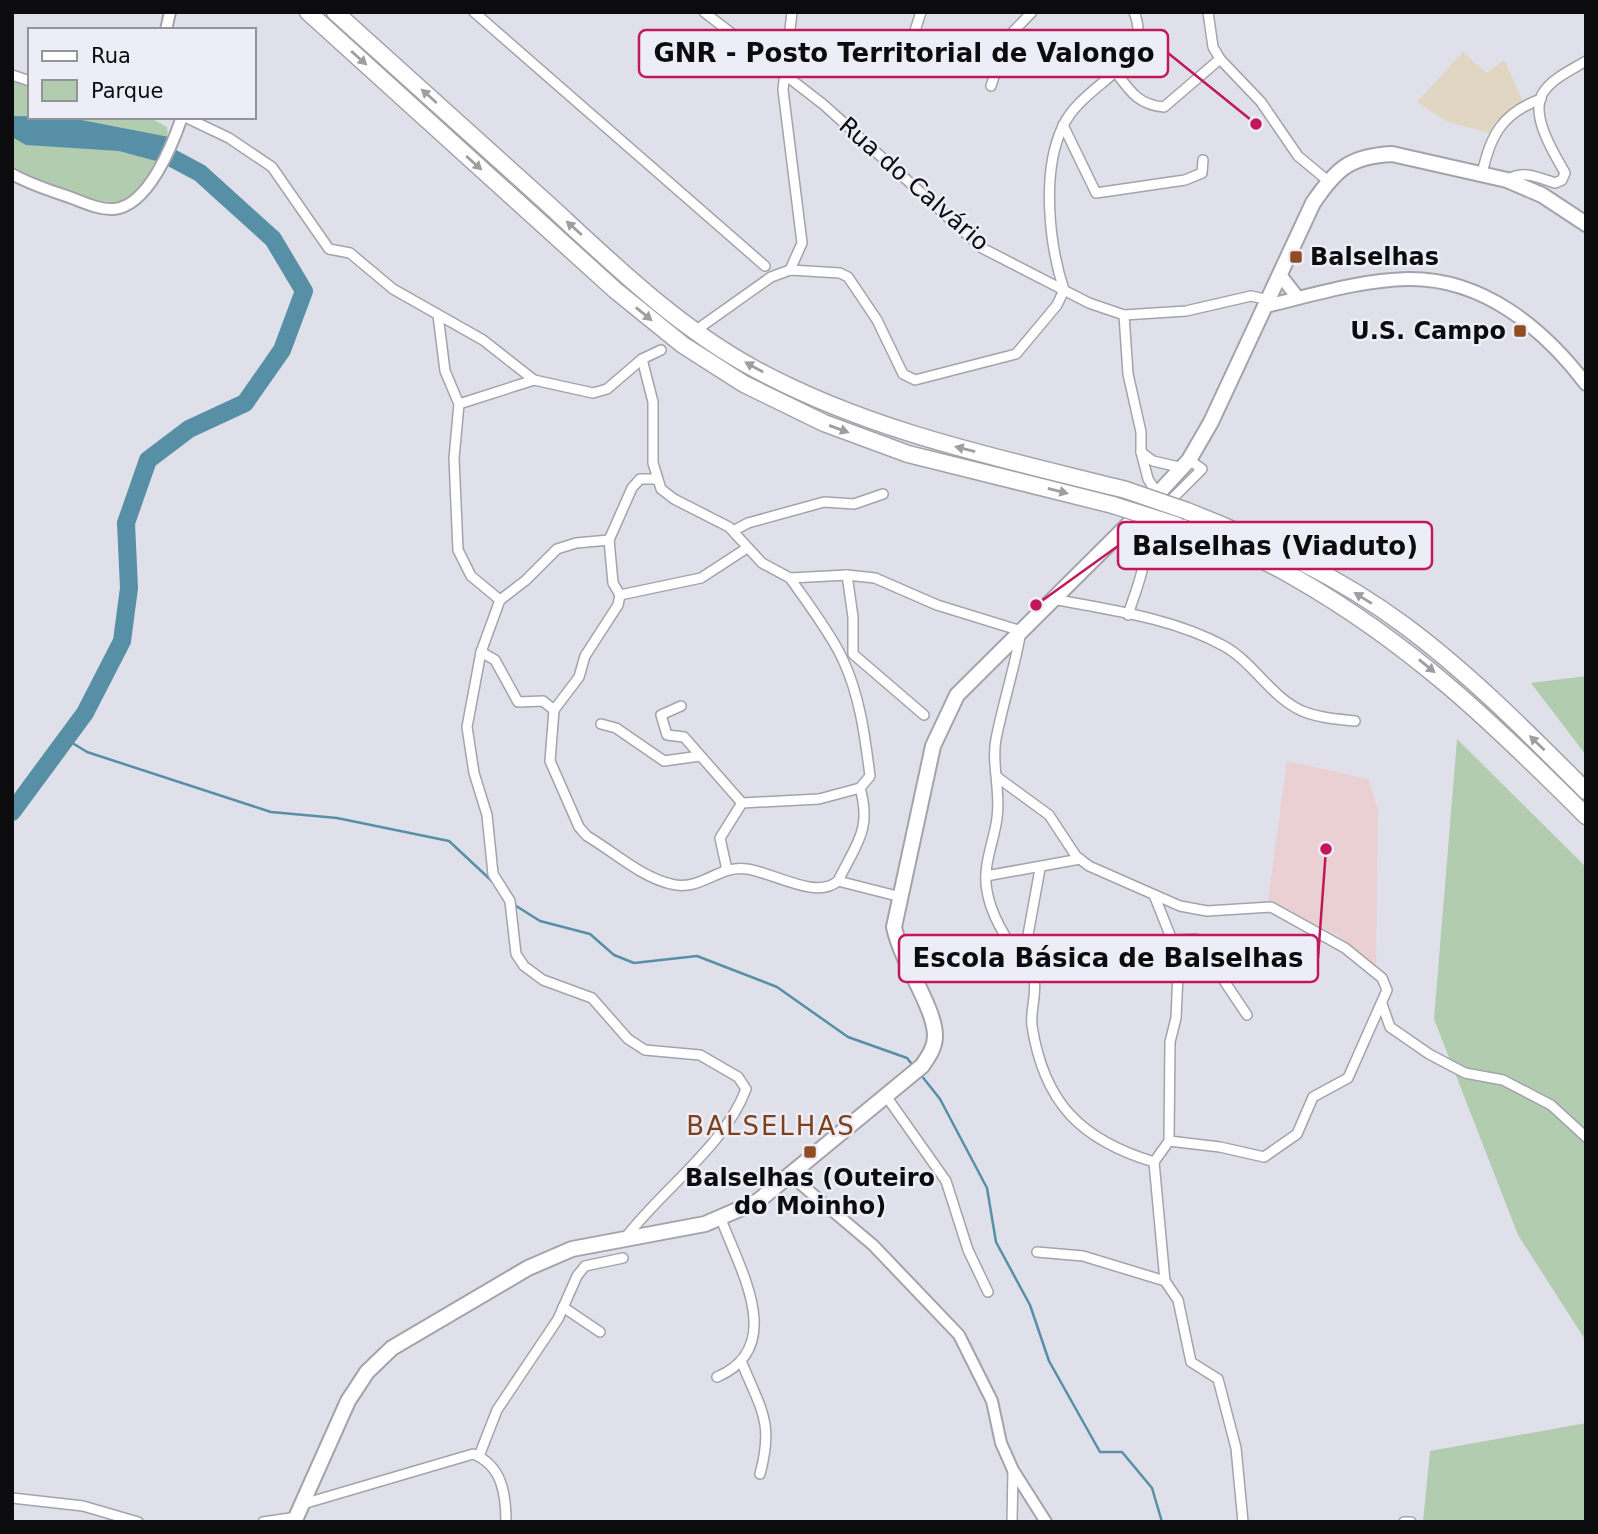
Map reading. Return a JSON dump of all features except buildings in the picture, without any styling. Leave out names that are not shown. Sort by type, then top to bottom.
[{"type":"highway","points":[[308,12],[615,290],[683,345],[744,384],[824,423],[908,454],[1113,505],[1176,525],[1291,575],[1403,647],[1447,682],[1586,816]]},
{"type":"highway","points":[[335,12],[621,271],[699,334],[754,368],[830,405],[915,436],[1126,490],[1187,511],[1298,560],[1404,625],[1491,698],[1586,791]]},
{"type":"main road","points":[[298,1514],[348,1401],[367,1372],[404,1342],[528,1268],[572,1249],[721,1219],[758,1201],[917,1071],[932,1051],[933,1020],[899,950],[894,927],[933,746],[940,726],[957,695],[1053,599],[1139,525],[1162,491],[1186,464],[1211,422],[1313,203],[1328,181],[1350,162],[1372,155],[1392,154],[1507,180],[1542,195],[1586,225]]},
{"type":"main road","points":[[1273,292],[1311,296],[1365,284],[1409,279],[1488,297],[1526,321],[1559,350],[1586,384]]},
{"type":"main road","points":[[1273,292],[1311,296]]},
{"type":"street","points":[[474,12],[765,266]]},
{"type":"street","name":"Rua do Calvário","points":[[704,12],[824,105],[982,248],[1064,290],[1124,315],[1186,311],[1273,292]]},
{"type":"street","points":[[790,270],[802,243],[783,90],[792,12]]},
{"type":"street","points":[[911,43],[921,12]]},
{"type":"street","points":[[991,86],[1006,40],[1032,12]]},
{"type":"street","points":[[702,326],[771,277],[790,270],[839,273],[848,277],[877,320],[902,374],[908,378],[915,380],[1016,354],[1057,305],[1064,290],[1048,198],[1063,125],[1087,92],[1115,71],[1134,51],[1140,33],[1134,12]]},
{"type":"street","points":[[1208,12],[1213,47],[1220,59],[1261,102],[1298,156],[1328,181]]},
{"type":"street","points":[[1115,71],[1135,98],[1148,105],[1164,107],[1220,59]]},
{"type":"street","points":[[1507,180],[1515,174],[1529,174],[1555,183],[1562,180],[1564,173],[1545,134],[1541,99],[1544,90],[1586,61]]},
{"type":"street","points":[[1482,174],[1495,130],[1524,105],[1541,99]]},
{"type":"street","points":[[12,174],[40,187],[100,207],[114,209],[132,204],[149,186],[183,119]]},
{"type":"street","points":[[188,119],[229,138],[272,167],[329,249],[350,253],[393,289],[483,340],[534,380],[593,393],[607,389],[642,359],[661,350]]},
{"type":"street","points":[[1063,125],[1096,194],[1185,180],[1202,173],[1203,160]]},
{"type":"street","points":[[438,315],[445,371],[459,404],[454,458],[458,550],[471,576],[500,600]]},
{"type":"street","points":[[1124,315],[1128,374],[1139,423],[1141,452],[1148,479],[1153,487],[1162,491]]},
{"type":"street","points":[[642,359],[653,402],[655,479],[661,489],[733,531],[747,548],[778,574],[790,578],[847,575],[875,578],[937,605],[1021,631],[995,741],[998,811],[986,876],[992,912],[1034,976],[1032,1023],[1049,1084],[1076,1121],[1091,1136],[1122,1153],[1154,1162]]},
{"type":"street","points":[[459,404],[534,380]]},
{"type":"street","points":[[1128,615],[1147,547],[1139,525],[1202,470],[1186,464],[1153,461],[1141,452]]},
{"type":"street","points":[[655,479],[640,480],[632,488],[609,540],[612,583],[620,595],[618,605],[585,656],[579,677],[554,710],[550,761],[552,771],[579,827],[587,836],[668,884],[696,886],[733,866],[767,872],[817,890],[829,889],[838,881],[865,825],[866,809],[860,788]]},
{"type":"street","points":[[733,531],[748,523],[824,502],[854,504],[883,494]]},
{"type":"street","points":[[609,540],[576,543],[557,549],[526,580],[500,600],[481,652],[467,727],[474,773],[487,815],[493,874],[510,901],[516,954],[524,966],[543,980],[592,998],[628,1039],[645,1050],[700,1055],[738,1077],[746,1089],[741,1103],[722,1128],[626,1237]]},
{"type":"street","points":[[620,595],[701,578],[747,548]]},
{"type":"street","points":[[847,575],[853,617],[853,654],[924,715]]},
{"type":"street","points":[[741,803],[819,799],[860,788],[870,776],[858,705],[843,659],[790,578]]},
{"type":"street","points":[[1053,599],[1172,625],[1226,647],[1288,703],[1303,711],[1324,718],[1355,721]]},
{"type":"street","points":[[481,652],[495,660],[518,702],[543,701],[554,710]]},
{"type":"street","points":[[843,659],[853,654]]},
{"type":"street","points":[[681,706],[661,715],[667,735],[684,737],[741,803]]},
{"type":"street","points":[[601,724],[616,728],[664,761],[700,756]]},
{"type":"street","points":[[998,777],[1049,815],[1080,859],[1180,906],[1207,911],[1271,907],[1345,947],[1382,978],[1387,990],[1348,1078],[1313,1097],[1297,1134],[1264,1157],[1220,1147],[1170,1141]]},
{"type":"street","points":[[727,870],[720,838],[741,803]]},
{"type":"street","points":[[986,876],[1040,869],[1080,859]]},
{"type":"street","points":[[1023,962],[1040,869]]},
{"type":"street","points":[[838,881],[901,897]]},
{"type":"street","points":[[1154,895],[1172,940],[1178,974],[1175,1018],[1170,1042],[1170,1141],[1154,1162],[1165,1281],[1178,1300],[1191,1362],[1218,1379],[1236,1448],[1243,1522]]},
{"type":"street","points":[[1172,940],[1196,939],[1247,1015]]},
{"type":"street","points":[[1382,1004],[1390,1027],[1429,1054],[1465,1073],[1503,1080],[1551,1105],[1586,1136]]},
{"type":"street","points":[[886,1096],[946,1181],[968,1251],[988,1292]]},
{"type":"street","points":[[790,1175],[873,1245],[959,1335],[992,1401],[1001,1443],[1013,1470],[1046,1522]]},
{"type":"street","points":[[717,1377],[742,1363],[754,1337],[756,1320],[721,1219]]},
{"type":"street","points":[[1037,1252],[1083,1256],[1165,1281]]},
{"type":"street","points":[[479,1456],[504,1398],[558,1319],[585,1266],[623,1258]]},
{"type":"street","points":[[563,1307],[600,1332]]},
{"type":"street","points":[[742,1363],[768,1426],[767,1449],[760,1474]]},
{"type":"street","points":[[264,1522],[298,1514],[404,1472],[473,1454],[485,1458],[502,1479],[506,1522]]},
{"type":"street","points":[[1012,1522],[1013,1470]]},
{"type":"street","points":[[12,1499],[83,1506],[138,1522]]},
{"type":"street","points":[[1404,1522],[1411,1522]]},
{"type":"shaded area","points":[[1463,52],[1486,73],[1504,60],[1523,101],[1504,119],[1496,121],[1490,133],[1448,122],[1417,102]]},
{"type":"shaded area","points":[[1287,761],[1368,779],[1378,810],[1376,968],[1337,935],[1268,900]]},
{"type":"green space","points":[[12,80],[28,84],[28,119],[153,119],[167,127],[164,147],[147,178],[131,196],[120,201],[109,202],[81,196],[12,166]]},
{"type":"green space","points":[[1586,676],[1586,755],[1531,683]]},
{"type":"green space","points":[[1457,739],[1586,867],[1586,1341],[1518,1235],[1434,1019]]},
{"type":"green space","points":[[1586,1423],[1586,1522],[1423,1522],[1430,1451]]},
{"type":"water","points":[[12,116],[28,116],[28,119],[76,119],[169,137],[156,161],[119,151],[26,145],[12,137]]},
{"type":"waterway","points":[[12,812],[85,713],[122,641],[129,588],[126,523],[148,460],[189,429],[245,403],[282,350],[304,291],[273,239],[200,173],[140,141]]},
{"type":"waterway","points":[[66,739],[87,752],[271,812],[337,818],[449,841],[494,883]]},
{"type":"waterway","points":[[513,904],[540,921],[590,934],[614,955],[634,963],[697,956],[777,987],[848,1037],[907,1058],[915,1068]]},
{"type":"waterway","points":[[921,1075],[940,1099],[987,1188],[996,1242],[1030,1305],[1049,1361],[1100,1452],[1122,1452],[1152,1488],[1162,1522]]},
{"type":"place","name":"GNR - Posto Territorial de Valongo","points":[[1256,124]]},
{"type":"place","name":"Balselhas","points":[[1296,257]]},
{"type":"place","name":"U.S. Campo","points":[[1520,331]]},
{"type":"place","name":"Balselhas (Viaduto)","points":[[1036,605]]},
{"type":"place","name":"Escola Básica de Balselhas","points":[[1326,849]]},
{"type":"place","name":"Balselhas (Outeiro do Moinho)","points":[[810,1152]]},
{"type":"district","name":"BALSELHAS","points":[[771,1126]]}]
